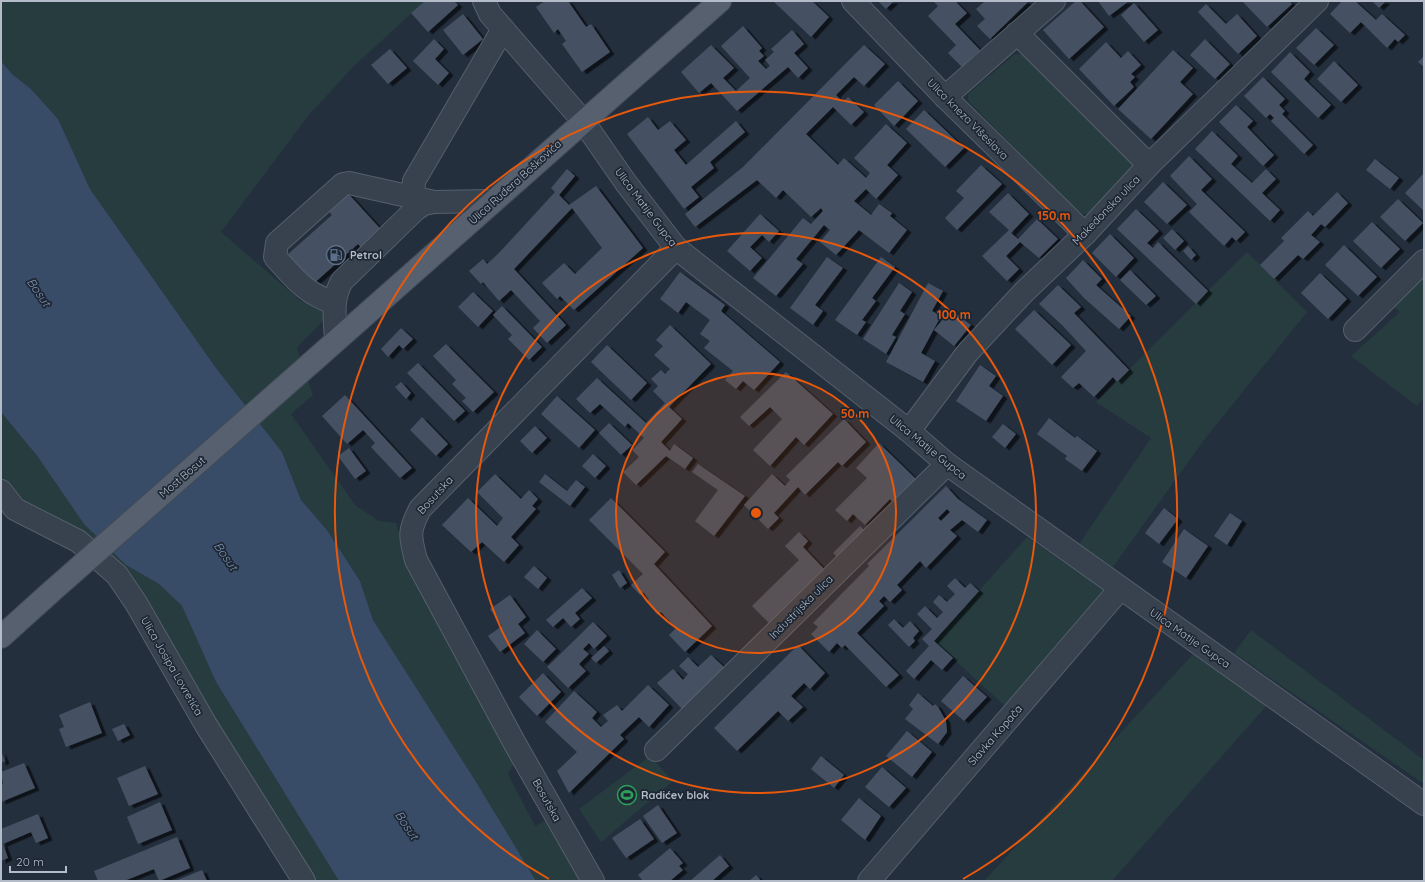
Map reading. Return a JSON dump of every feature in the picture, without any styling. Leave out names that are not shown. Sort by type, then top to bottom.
[{"type":"main road","name":"Ulica Ruđera Boškovića","points":[[311,363],[720,1]]},
{"type":"main road","name":"Most Bosut","points":[[1,637],[311,363]]},
{"type":"street","name":"Ulica Matije Gupca","points":[[484,1],[490,14],[583,121],[626,183],[676,248],[909,431],[947,464],[1120,589],[1424,804]]},
{"type":"street","name":"Ulica kneza Višeslava","points":[[853,1],[945,97],[1085,234]]},
{"type":"street","points":[[945,97],[1054,1]]},
{"type":"street","name":"Makedonska ulica","points":[[909,431],[968,352],[1024,292],[1085,234],[1149,165],[1317,1]]},
{"type":"street","points":[[421,203],[414,181],[503,29]]},
{"type":"street","points":[[1017,33],[1149,165]]},
{"type":"street","points":[[334,303],[305,290],[275,257],[277,243],[343,184],[349,183],[421,203],[493,201]]},
{"type":"street","points":[[336,340],[334,303],[336,292],[342,281],[421,203]]},
{"type":"street","name":"Bosutska","points":[[593,881],[507,728],[416,560],[410,537],[411,526],[420,509],[676,248]]},
{"type":"street","points":[[1355,330],[1424,261]]},
{"type":"street","name":"Industrijska ulica","points":[[656,750],[947,464]]},
{"type":"street","name":"Ulica Josipa Lovretića","points":[[1,491],[15,509],[78,541],[117,575],[136,603],[206,725],[304,881]]},
{"type":"street","name":"Slavka Kopača","points":[[869,881],[1120,589]]},
{"type":"green space","points":[[1,1],[425,1],[354,66],[308,116],[221,232],[301,301],[316,306],[324,314],[325,318],[322,322],[297,348],[313,395],[291,414],[355,505],[379,521],[396,523],[408,564],[516,761],[508,774],[535,826],[546,820],[581,881],[536,881],[373,620],[360,581],[327,530],[301,500],[282,452],[216,368],[90,189],[58,119],[31,89],[12,74],[1,61]]},
{"type":"green space","points":[[1015,54],[1025,55],[1134,160],[1134,169],[1092,214],[1083,214],[1075,209],[968,101],[968,94]]},
{"type":"green space","points":[[1247,252],[1307,312],[1204,440],[1113,567],[1079,544],[1151,438],[1096,402]]},
{"type":"green space","points":[[1424,270],[1424,397],[1417,406],[1351,356],[1400,312],[1391,303]]},
{"type":"green space","points":[[1,412],[126,565],[159,584],[182,606],[216,682],[339,881],[313,881],[213,722],[142,594],[24,508],[1,477]]},
{"type":"green space","points":[[1027,537],[1108,593],[1008,709],[934,641]]},
{"type":"green space","points":[[1251,630],[1424,760],[1424,784],[1234,653]]},
{"type":"green space","points":[[1195,652],[1267,705],[1112,881],[984,881]]},
{"type":"green space","name":"Radićev blok","points":[[650,756],[673,781],[601,842],[579,809]]},
{"type":"water","name":"Bosut","points":[[1,61],[12,74],[31,89],[58,119],[90,189],[216,368],[282,452],[301,500],[327,530],[360,581],[373,620],[476,782],[536,881],[339,881],[216,682],[182,606],[159,584],[126,565],[84,524],[38,457],[1,412]]},
{"type":"building","points":[[425,1],[454,1],[458,5],[428,32],[411,13]]},
{"type":"building","points":[[545,1],[568,1],[586,27],[591,24],[610,52],[582,72],[562,44],[566,41],[558,29],[554,33],[536,7]]},
{"type":"building","points":[[773,1],[812,1],[829,17],[811,37]]},
{"type":"building","points":[[878,1],[894,1],[886,9]]},
{"type":"building","points":[[933,1],[955,1],[967,13],[955,24],[980,50],[962,67],[948,53],[956,45],[928,16],[938,6]]},
{"type":"building","points":[[985,1],[1026,1],[1027,3],[990,39],[977,26],[985,19],[976,9]]},
{"type":"building","points":[[1076,1],[1080,1],[1104,27],[1069,59],[1043,30]]},
{"type":"building","points":[[1098,1],[1129,1],[1109,16]]},
{"type":"building","points":[[1242,1],[1289,1],[1292,4],[1267,27]]},
{"type":"building","points":[[1342,1],[1355,1],[1376,20],[1382,14],[1405,35],[1398,42],[1395,39],[1387,48],[1361,22],[1350,33],[1330,14]]},
{"type":"building","points":[[1372,1],[1386,1],[1379,8]]},
{"type":"building","points":[[1134,3],[1158,30],[1144,42],[1121,15]]},
{"type":"building","points":[[1206,4],[1226,24],[1237,14],[1257,36],[1238,54],[1198,12]]},
{"type":"building","points":[[463,14],[483,39],[463,55],[443,30]]},
{"type":"building","points":[[743,26],[762,48],[759,51],[764,56],[758,61],[766,69],[770,66],[765,60],[774,52],[771,49],[792,30],[804,44],[794,53],[808,68],[798,78],[788,67],[737,111],[711,83],[699,93],[681,72],[711,45],[734,68],[723,78],[736,91],[750,78],[721,46]]},
{"type":"building","points":[[1316,28],[1334,45],[1314,65],[1296,48]]},
{"type":"building","points":[[434,39],[444,49],[435,59],[449,73],[438,85],[413,61]]},
{"type":"building","points":[[1205,39],[1230,64],[1215,79],[1190,55]]},
{"type":"building","points":[[1106,42],[1121,58],[1128,51],[1141,65],[1131,74],[1135,77],[1130,82],[1134,87],[1114,106],[1079,69]]},
{"type":"building","points":[[864,45],[885,64],[864,86],[854,77],[836,95],[843,102],[848,97],[864,112],[851,125],[833,107],[806,134],[838,165],[844,158],[866,178],[870,173],[854,158],[886,124],[907,143],[887,165],[898,175],[876,199],[866,189],[854,201],[871,215],[879,204],[892,213],[890,216],[907,230],[889,253],[859,230],[836,255],[820,242],[830,230],[824,225],[796,259],[803,264],[776,296],[753,278],[803,218],[811,224],[823,211],[821,208],[811,217],[783,190],[776,198],[757,180],[695,227],[685,214],[743,167]]},
{"type":"building","points":[[390,49],[407,68],[388,84],[371,65]]},
{"type":"building","points":[[1173,50],[1193,68],[1180,82],[1193,94],[1151,139],[1118,109]]},
{"type":"building","points":[[1290,52],[1310,72],[1304,79],[1331,105],[1318,118],[1271,72]]},
{"type":"building","points":[[1424,56],[1424,67],[1418,62]]},
{"type":"building","points":[[1334,61],[1358,85],[1341,102],[1317,79]]},
{"type":"building","points":[[1263,77],[1285,99],[1279,105],[1285,111],[1282,114],[1313,145],[1304,154],[1271,121],[1274,118],[1270,114],[1266,118],[1244,96]]},
{"type":"building","points":[[898,81],[918,101],[894,126],[874,105]]},
{"type":"building","points":[[1236,105],[1253,121],[1247,127],[1274,155],[1263,166],[1219,122]]},
{"type":"building","points":[[924,110],[964,148],[945,167],[906,129]]},
{"type":"building","points":[[648,117],[658,130],[670,121],[686,140],[674,150],[686,165],[736,121],[745,132],[710,162],[714,168],[691,187],[699,197],[684,209],[627,134]]},
{"type":"building","points":[[1212,131],[1238,156],[1231,164],[1252,183],[1266,169],[1276,179],[1262,193],[1280,210],[1270,221],[1195,149]]},
{"type":"building","points":[[1189,156],[1212,179],[1201,190],[1245,232],[1236,241],[1232,237],[1224,246],[1189,212],[1197,204],[1170,176]]},
{"type":"building","points":[[1375,159],[1399,178],[1390,189],[1366,170]]},
{"type":"building","points":[[981,165],[1002,184],[957,230],[945,218],[964,198],[956,191]]},
{"type":"building","points":[[567,169],[575,176],[559,195],[569,205],[596,186],[643,248],[574,310],[560,296],[557,299],[542,283],[564,263],[575,274],[602,248],[572,208],[514,269],[566,325],[547,343],[533,328],[540,321],[511,290],[499,301],[483,282],[481,284],[469,271],[483,259],[487,264],[498,254],[555,192],[551,188]]},
{"type":"building","points":[[1424,173],[1424,211],[1405,193]]},
{"type":"building","points":[[1163,182],[1187,205],[1167,224],[1144,202]]},
{"type":"building","points":[[344,189],[386,235],[366,253],[358,244],[312,285],[286,256],[332,215],[324,206]]},
{"type":"building","points":[[1337,192],[1348,203],[1325,227],[1321,224],[1311,235],[1320,242],[1303,259],[1298,255],[1274,279],[1260,265],[1284,241],[1281,238],[1308,211],[1313,216]]},
{"type":"building","points":[[1008,193],[1029,214],[1011,233],[1018,239],[1037,219],[1058,239],[1039,258],[1020,242],[1006,256],[1019,269],[1007,281],[982,256],[1009,230],[989,212]]},
{"type":"building","points":[[1398,199],[1423,223],[1405,241],[1380,217]]},
{"type":"building","points":[[1136,209],[1159,231],[1147,243],[1153,248],[1158,242],[1208,291],[1196,304],[1117,229]]},
{"type":"building","points":[[760,214],[779,231],[769,242],[762,235],[750,247],[762,258],[750,271],[727,251]]},
{"type":"building","points":[[1372,222],[1400,249],[1381,268],[1353,241]]},
{"type":"building","points":[[1172,229],[1184,241],[1175,250],[1163,238]]},
{"type":"building","points":[[1110,234],[1134,258],[1116,277],[1092,253]]},
{"type":"building","points":[[1344,245],[1377,277],[1358,296],[1325,265]]},
{"type":"building","points":[[1188,246],[1196,255],[1191,260],[1183,251]]},
{"type":"building","points":[[827,257],[843,268],[815,305],[823,311],[813,325],[790,308]]},
{"type":"building","points":[[881,257],[895,267],[872,298],[876,301],[862,320],[866,322],[857,335],[835,320]]},
{"type":"building","points":[[1083,260],[1102,279],[1096,285],[1131,316],[1119,329],[1084,298],[1066,278]]},
{"type":"building","points":[[1130,270],[1156,296],[1146,305],[1120,280]]},
{"type":"building","points":[[680,272],[725,305],[721,311],[780,362],[754,390],[743,381],[736,389],[725,380],[733,371],[704,348],[710,341],[700,334],[710,320],[686,302],[678,313],[660,299]]},
{"type":"building","points":[[1320,273],[1347,299],[1328,319],[1301,293]]},
{"type":"building","points":[[899,283],[912,292],[900,311],[905,314],[892,335],[896,337],[886,354],[863,339]]},
{"type":"building","points":[[928,283],[943,291],[932,311],[941,316],[921,353],[935,361],[923,382],[886,362]]},
{"type":"building","points":[[1058,285],[1081,307],[1074,313],[1129,370],[1117,382],[1113,377],[1094,397],[1079,383],[1073,388],[1061,377],[1086,351],[1062,325],[1039,304]]},
{"type":"building","points":[[473,292],[493,311],[478,327],[458,307]]},
{"type":"building","points":[[502,306],[542,347],[529,360],[508,339],[512,335],[493,315]]},
{"type":"building","points":[[951,309],[971,325],[954,346],[934,330]]},
{"type":"building","points":[[1034,310],[1071,345],[1052,365],[1015,329]]},
{"type":"building","points":[[670,325],[711,364],[669,407],[682,419],[661,442],[670,451],[674,444],[693,458],[685,469],[666,456],[636,485],[623,472],[639,457],[632,450],[644,438],[628,423],[625,427],[600,404],[590,413],[576,399],[597,378],[646,423],[665,403],[653,391],[658,386],[651,379],[661,370],[665,374],[670,369],[654,355],[663,346],[656,340]]},
{"type":"building","points":[[401,328],[413,339],[403,349],[399,345],[388,357],[381,349]]},
{"type":"building","points":[[446,344],[494,392],[473,412],[462,401],[466,398],[452,384],[456,380],[433,356]]},
{"type":"building","points":[[607,345],[647,383],[631,400],[591,362]]},
{"type":"building","points":[[418,363],[465,411],[454,421],[407,373]]},
{"type":"building","points":[[980,365],[996,376],[989,386],[1003,396],[986,421],[956,401]]},
{"type":"building","points":[[786,372],[833,414],[804,445],[796,437],[770,466],[753,450],[782,419],[770,407],[749,426],[740,417]]},
{"type":"building","points":[[401,382],[411,393],[406,399],[395,387]]},
{"type":"building","points":[[345,395],[412,468],[400,478],[371,447],[375,443],[363,430],[347,444],[322,416]]},
{"type":"building","points":[[557,396],[595,430],[579,448],[541,414]]},
{"type":"building","points":[[422,417],[448,444],[436,456],[410,430]]},
{"type":"building","points":[[1049,418],[1075,438],[1077,436],[1097,451],[1082,471],[1065,459],[1067,456],[1037,434]]},
{"type":"building","points":[[844,419],[866,442],[842,466],[838,462],[805,495],[798,487],[774,513],[779,518],[768,529],[744,505],[772,474],[785,486],[790,480],[786,476]]},
{"type":"building","points":[[609,423],[632,445],[621,455],[599,433]]},
{"type":"building","points":[[1003,424],[1016,434],[1005,448],[992,437]]},
{"type":"building","points":[[535,426],[547,438],[532,453],[520,441]]},
{"type":"building","points":[[879,443],[917,480],[894,504],[890,499],[865,525],[853,514],[847,521],[835,510],[867,478],[856,468]]},
{"type":"building","points":[[349,448],[366,471],[355,479],[338,456]]},
{"type":"building","points":[[593,454],[606,466],[595,478],[582,466]]},
{"type":"building","points":[[698,464],[745,496],[714,536],[695,521],[718,490],[692,472]]},
{"type":"building","points":[[495,474],[521,499],[529,490],[538,499],[532,506],[536,509],[511,537],[519,545],[504,562],[482,542],[471,552],[442,525],[468,498],[497,526],[503,518],[477,492]]},
{"type":"building","points":[[545,474],[567,491],[576,480],[585,487],[570,506],[539,482]]},
{"type":"building","points":[[946,486],[958,499],[987,520],[978,532],[962,520],[950,530],[957,536],[926,568],[920,561],[897,585],[902,590],[890,602],[884,596],[879,601],[884,606],[857,633],[899,675],[886,687],[845,645],[842,648],[837,643],[829,652],[811,634],[818,627],[813,623],[869,566],[867,564]],"holes":[[[947,509],[950,512],[941,521],[938,518]]]},
{"type":"building","points":[[611,498],[665,552],[654,564],[712,626],[685,652],[669,635],[676,628],[661,612],[658,615],[646,601],[649,599],[643,592],[640,595],[631,585],[643,574],[589,520]]},
{"type":"building","points":[[1164,508],[1178,519],[1159,544],[1145,533]]},
{"type":"building","points":[[1230,513],[1242,521],[1227,545],[1214,536]]},
{"type":"building","points":[[860,526],[868,534],[841,561],[833,553]]},
{"type":"building","points":[[1184,529],[1208,546],[1186,578],[1162,562]]},
{"type":"building","points":[[799,532],[808,541],[803,547],[825,570],[770,624],[752,606],[799,560],[785,546]]},
{"type":"building","points":[[534,566],[547,578],[538,589],[524,577]]},
{"type":"building","points":[[619,570],[627,583],[620,588],[612,575]]},
{"type":"building","points":[[955,578],[965,588],[970,583],[979,591],[934,641],[953,658],[942,670],[931,660],[914,679],[906,671],[929,646],[922,639],[932,629],[917,614],[925,606],[937,618],[943,612],[933,602],[939,595],[947,602],[955,594],[947,586]]},
{"type":"building","points":[[582,588],[592,598],[575,613],[580,619],[571,627],[563,618],[553,627],[546,620]]},
{"type":"building","points":[[510,595],[526,617],[518,624],[525,633],[500,652],[488,636],[502,626],[490,609]]},
{"type":"building","points":[[894,619],[903,628],[910,621],[919,631],[913,638],[915,641],[909,647],[888,625]]},
{"type":"building","points":[[593,622],[607,636],[594,649],[589,643],[583,649],[589,654],[579,664],[586,671],[568,688],[547,667]]},
{"type":"building","points":[[537,630],[556,649],[543,662],[524,644]]},
{"type":"building","points":[[798,645],[825,673],[810,689],[804,683],[791,696],[803,707],[788,721],[778,711],[737,751],[714,728]]},
{"type":"building","points":[[604,646],[609,651],[596,663],[591,658]]},
{"type":"building","points":[[711,655],[726,669],[684,711],[657,683],[673,669],[683,680],[688,674],[679,666],[688,657],[698,667]]},
{"type":"building","points":[[543,673],[561,692],[537,716],[519,697]]},
{"type":"building","points":[[963,676],[987,697],[964,721],[941,701]]},
{"type":"building","points":[[648,685],[669,705],[649,727],[639,717],[620,735],[624,739],[569,793],[557,771],[577,752],[545,722],[574,691],[597,712],[592,718],[601,727],[608,721],[603,715],[617,705],[622,711]]},
{"type":"building","points":[[918,693],[933,706],[935,704],[938,707],[946,721],[947,732],[938,744],[905,719],[913,709],[909,705]]},
{"type":"building","points":[[90,702],[102,733],[66,747],[59,729],[64,727],[59,715]]},
{"type":"building","points":[[124,724],[130,735],[118,741],[112,729]]},
{"type":"building","points":[[907,731],[932,752],[912,777],[886,756]]},
{"type":"building","points":[[1,751],[5,761],[1,763]]},
{"type":"building","points":[[821,756],[844,775],[834,788],[811,769]]},
{"type":"building","points":[[24,763],[35,788],[1,802],[1,785],[3,784],[1,772]]},
{"type":"building","points":[[145,766],[158,794],[129,806],[117,778]]},
{"type":"building","points":[[882,767],[906,788],[889,807],[865,787]]},
{"type":"building","points":[[859,798],[881,816],[865,840],[841,820]]},
{"type":"building","points":[[160,802],[172,830],[138,844],[127,817]]},
{"type":"building","points":[[658,805],[677,833],[662,843],[643,816]]},
{"type":"building","points":[[38,814],[48,838],[36,843],[31,832],[3,844],[8,858],[1,861],[1,829]]},
{"type":"building","points":[[640,819],[654,839],[626,858],[612,838]]},
{"type":"building","points":[[177,837],[190,868],[159,881],[154,869],[124,881],[98,881],[94,871]]},
{"type":"building","points":[[670,848],[683,863],[679,866],[683,870],[670,881],[643,881],[638,875]]},
{"type":"building","points":[[720,855],[729,866],[712,881],[690,881]]},
{"type":"building","points":[[202,870],[207,881],[175,881]]},
{"type":"building","points":[[756,875],[761,881],[749,881]]},
{"type":"place","name":"Petrol","points":[[336,255]]},
{"type":"place","name":"Radićev blok","points":[[627,795]]}]
